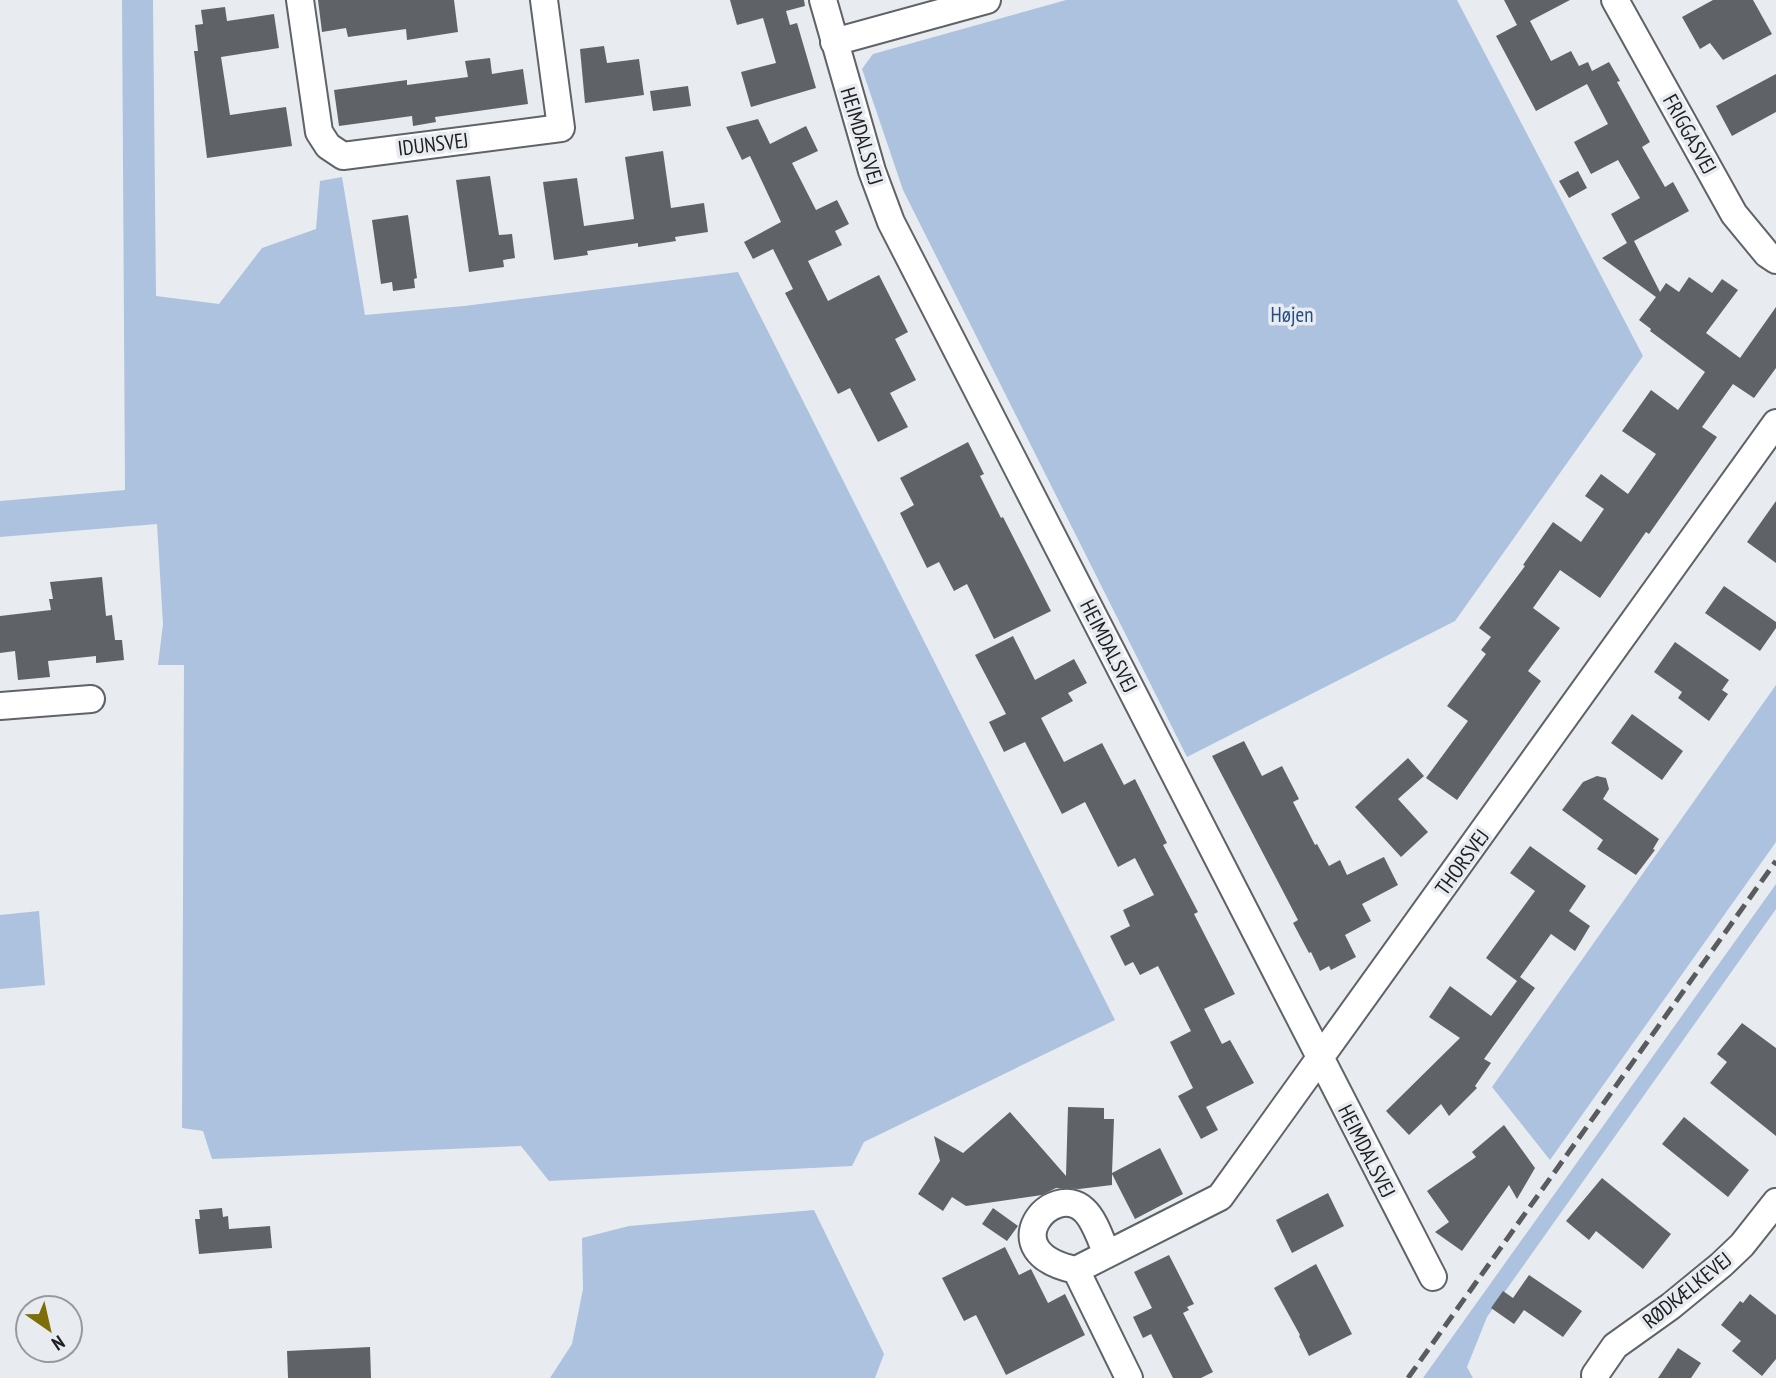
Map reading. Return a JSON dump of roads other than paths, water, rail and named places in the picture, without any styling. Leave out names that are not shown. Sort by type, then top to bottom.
[{"type":"street","name":"IDUNSVEJ","points":[[300,0],[319,132],[328,146],[343,156],[561,128],[544,0]]},
{"type":"street","name":"HEIMDALSVEJ","points":[[823,0],[872,171],[891,222],[1433,1277]]},
{"type":"street","points":[[834,42],[986,0]]},
{"type":"street","name":"FRIGGASVEJ","points":[[1615,0],[1734,215],[1767,254],[1776,260]]},
{"type":"street","name":"THORSVEJ","points":[[1076,1270],[1220,1197],[1776,423]]},
{"type":"street","points":[[0,706],[91,699]]},
{"type":"street","name":"RØDKÆLKEVEJ","points":[[1595,1375],[1615,1346],[1671,1306],[1742,1245],[1776,1202]]},
{"type":"street","points":[[1107,1254],[1084,1209],[1071,1204],[1053,1206],[1035,1223],[1034,1245],[1051,1263],[1076,1270],[1129,1378]]},
{"type":"railway","points":[[1408,1378],[1776,861]]},
{"type":"park label","name":"Højen","points":[[1292,314]]}]
